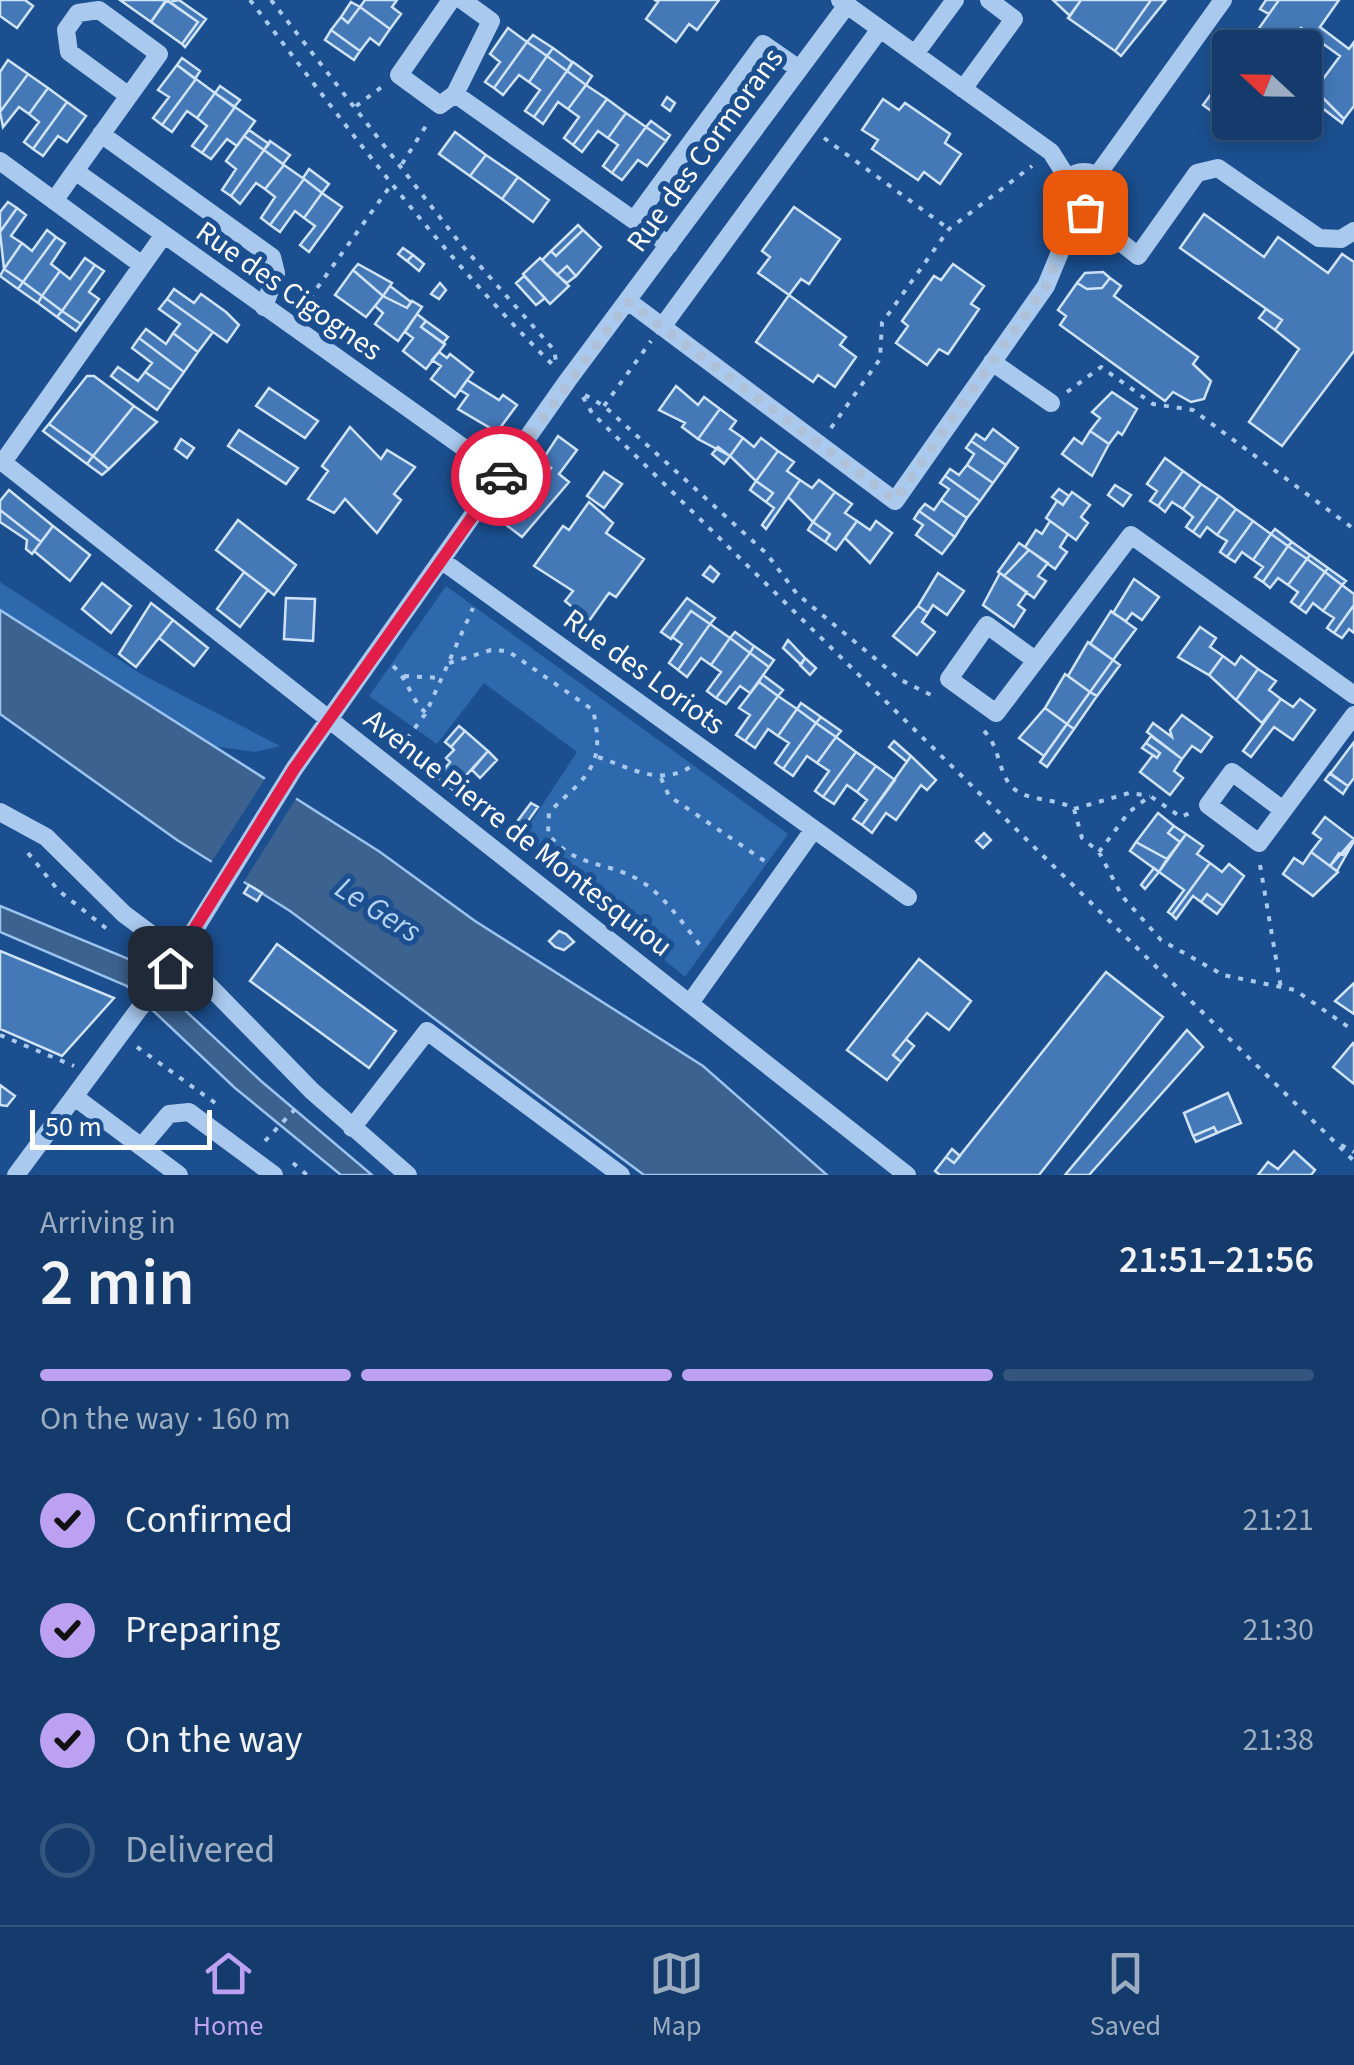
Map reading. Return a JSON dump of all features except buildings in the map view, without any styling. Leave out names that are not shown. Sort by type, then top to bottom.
[{"type":"street","points":[[451,0],[398,75],[447,99],[670,245]]},
{"type":"street","points":[[447,99],[492,21],[462,0]]},
{"type":"street","points":[[915,54],[955,0]]},
{"type":"street","points":[[963,89],[1014,19],[989,0]]},
{"type":"street","points":[[1096,176],[1223,0]]},
{"type":"street","points":[[843,2],[1051,152],[1068,179],[1066,201],[1085,210],[1138,256],[1196,173],[1218,168],[1319,238],[1341,240],[1354,231]]},
{"type":"street","name":"Rue des Cormorans","points":[[16,1175],[175,961],[328,719],[799,69],[843,2]]},
{"type":"street","points":[[54,201],[158,54],[100,10],[78,13],[66,30],[69,52],[128,96]]},
{"type":"street","points":[[662,327],[880,29]]},
{"type":"street","points":[[634,220],[763,44],[799,69]]},
{"type":"street","points":[[101,134],[272,257],[276,273],[264,307]]},
{"type":"street","points":[[0,161],[142,266]]},
{"type":"street","name":"Rue des Cigognes","points":[[74,171],[502,475]]},
{"type":"street","points":[[1068,179],[1082,172],[1096,176]]},
{"type":"street","points":[[628,302],[895,500],[1046,286],[1085,210],[1103,198],[1096,176]]},
{"type":"street","points":[[2,461],[163,236]]},
{"type":"street","points":[[992,362],[1051,403]]},
{"type":"street","name":"Avenue Pierre de Montesquiou","points":[[2,461],[907,1175]]},
{"type":"street","points":[[1035,660],[987,625],[948,678],[996,713],[1131,536],[1354,695]]},
{"type":"street","name":"Rue des Loriots","points":[[441,560],[908,897]]},
{"type":"street","points":[[1284,810],[1232,772],[1208,806],[1259,843],[1284,810],[1354,714]]},
{"type":"street","points":[[0,812],[46,837],[352,1128],[408,1175]]},
{"type":"street","points":[[690,1003],[814,829]]},
{"type":"street","points":[[352,1128],[427,1031],[622,1175]]},
{"type":"street","points":[[76,1098],[178,1175]]},
{"type":"street","points":[[142,1146],[169,1114],[190,1112],[274,1175]]},
{"type":"path","points":[[250,0],[391,184],[478,289],[558,370],[554,350],[460,242],[271,0]]},
{"type":"path","points":[[356,106],[398,75]]},
{"type":"path","points":[[402,164],[447,99]]},
{"type":"path","points":[[808,126],[949,229]]},
{"type":"path","points":[[820,444],[880,359],[882,323],[949,229],[1051,152]]},
{"type":"path","points":[[290,326],[391,184]]},
{"type":"path","points":[[604,406],[662,327]]},
{"type":"path","points":[[1051,403],[1101,367],[1153,404],[1193,410],[1354,529]]},
{"type":"path","points":[[945,704],[901,680],[797,594],[766,552],[604,406],[581,393],[592,413],[1354,1161]]},
{"type":"path","points":[[386,765],[426,714],[482,590]]},
{"type":"path","points":[[449,663],[491,650],[508,651],[593,710],[598,757],[588,774],[549,812],[548,834],[564,853],[637,878],[656,894],[717,965]]},
{"type":"path","points":[[376,652],[404,676],[411,700],[426,714]]},
{"type":"path","points":[[404,676],[442,678]]},
{"type":"path","points":[[972,724],[992,739],[1010,786],[1024,795],[1046,797],[1074,809],[1130,793],[1150,796],[1181,817],[1208,806]]},
{"type":"path","points":[[598,757],[661,778],[676,777],[710,754]]},
{"type":"path","points":[[661,778],[669,796],[783,873]]},
{"type":"path","points":[[1099,852],[1128,812],[1150,796]]},
{"type":"path","points":[[1074,809],[1077,828],[1099,852],[1122,896],[1160,940],[1222,975],[1296,990],[1354,1031]]},
{"type":"path","points":[[1259,843],[1261,885],[1281,988]]},
{"type":"path","points":[[0,1035],[93,1074]]},
{"type":"path","points":[[265,1141],[296,1108]]},
{"type":"path","points":[[1336,1142],[1354,1152]]},
{"type":"shaded area","points":[[0,582],[141,674],[280,746],[255,752],[213,746],[0,610]]},
{"type":"shaded area","points":[[446,586],[788,834],[685,977],[519,840],[577,752],[484,683],[437,744],[369,696]]},
{"type":"water","name":"Le Gers","points":[[0,610],[380,852],[475,921],[703,1066],[827,1175],[644,1175],[290,911],[177,840],[0,714]]},
{"type":"water","points":[[0,906],[131,960],[261,1081],[372,1175],[341,1175],[235,1088],[127,986],[0,932]]},
{"type":"pier","points":[[268,774],[299,794],[241,886],[209,866]]},
{"type":"way so far","points":[[501,476],[628,302],[895,500],[1046,286],[1078,211],[1085,212]]},
{"type":"route","points":[[170,968],[294,769],[501,476]]}]
